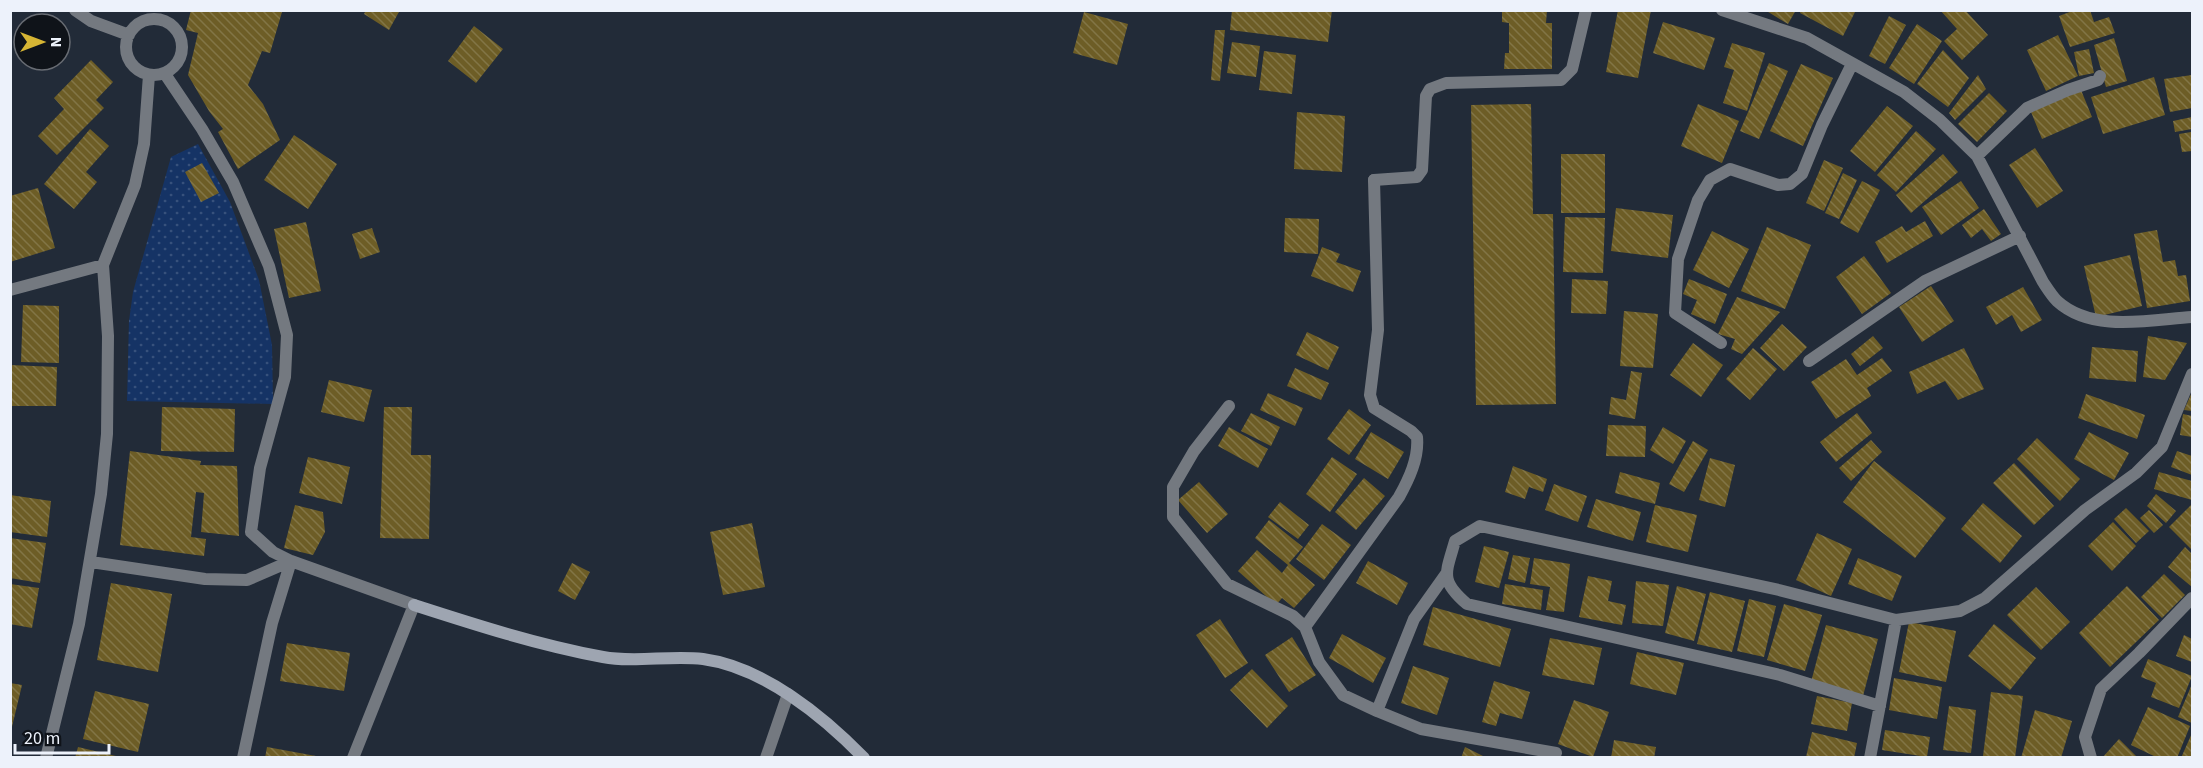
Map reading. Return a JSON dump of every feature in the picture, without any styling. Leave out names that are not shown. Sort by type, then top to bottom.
[{"type":"street","points":[[75,10],[92,21],[129,35]]},
{"type":"street","points":[[1305,627],[1399,497],[1410,476],[1418,445],[1418,437],[1411,431],[1374,408],[1370,395],[1378,330],[1374,180],[1417,177],[1422,170],[1426,96],[1431,89],[1446,83],[1561,80],[1572,69],[1586,10]]},
{"type":"street","points":[[1722,10],[1806,38],[1904,92],[1940,120],[1977,156],[2043,282],[2057,301],[2083,317],[2101,322],[2193,318]]},
{"type":"street","points":[[168,16],[182,43],[179,61],[165,74],[149,75],[134,67],[129,60],[126,52],[129,35],[141,23],[168,16]]},
{"type":"street","points":[[1721,343],[1676,313],[1678,259],[1698,200],[1710,180],[1730,170],[1778,185],[1790,184],[1802,174],[1822,125],[1852,64]]},
{"type":"street","points":[[165,74],[234,182],[269,266],[287,335],[285,377],[260,468],[251,531],[273,552],[291,561],[507,635],[605,658],[702,659],[735,667],[788,694],[846,739],[864,758]]},
{"type":"street","points":[[46,758],[79,624],[101,494],[107,434],[108,336],[103,265],[135,185],[144,144],[149,75]]},
{"type":"street","points":[[1977,156],[2027,108],[2098,80],[2100,76]]},
{"type":"street","points":[[1809,361],[1925,281],[2020,236]]},
{"type":"street","points":[[10,290],[103,265]]},
{"type":"street","points":[[1377,711],[1414,619],[1446,574],[1455,541],[1480,526],[1779,590],[1896,620],[1960,610],[1985,598],[2085,510],[2136,473],[2162,447],[2193,374]]},
{"type":"street","points":[[1229,406],[1194,451],[1173,487],[1173,517],[1227,584],[1293,616],[1305,627],[1319,662],[1343,695],[1420,729],[1556,753]]},
{"type":"street","points":[[91,562],[205,579],[247,580],[291,561]]},
{"type":"street","points":[[243,758],[272,623],[291,561]]},
{"type":"street","points":[[1446,574],[1452,592],[1467,604],[1780,675],[1880,706]]},
{"type":"street","points":[[2091,758],[2085,737],[2101,689],[2193,598]]},
{"type":"street","points":[[353,758],[414,605]]},
{"type":"street","points":[[1870,758],[1896,620]]},
{"type":"street","points":[[766,758],[788,694]]},
{"type":"shaded area","points":[[198,144],[230,202],[259,280],[272,345],[273,404],[127,401],[129,321],[133,292],[171,157]]},
{"type":"building","points":[[191,10],[282,12],[270,53],[262,51],[248,85],[263,104],[280,140],[238,169],[218,132],[223,129],[209,111],[188,75],[198,33],[186,30]]},
{"type":"building","points":[[366,10],[400,10],[389,30],[364,14]]},
{"type":"building","points":[[1232,10],[1332,10],[1328,42],[1230,30]]},
{"type":"building","points":[[1502,10],[1547,10],[1546,23],[1552,23],[1552,69],[1504,69],[1505,53],[1509,53],[1509,23],[1502,22]]},
{"type":"building","points":[[1618,10],[1651,10],[1638,78],[1606,72]]},
{"type":"building","points":[[1765,10],[1796,10],[1788,24]]},
{"type":"building","points":[[1801,10],[1856,10],[1843,36],[1800,13]]},
{"type":"building","points":[[1940,10],[1965,10],[1988,35],[1962,60],[1944,41],[1957,29]]},
{"type":"building","points":[[2075,10],[2090,10],[2094,22],[2109,17],[2115,33],[2070,47],[2059,16]]},
{"type":"building","points":[[1084,12],[1128,24],[1117,65],[1073,53]]},
{"type":"building","points":[[1889,16],[1906,25],[1885,64],[1869,56]]},
{"type":"building","points":[[1663,22],[1715,38],[1704,70],[1653,53]]},
{"type":"building","points":[[1917,24],[1942,41],[1914,84],[1889,68]]},
{"type":"building","points":[[474,26],[503,49],[476,83],[448,61]]},
{"type":"building","points":[[1215,30],[1225,30],[1220,81],[1211,80]]},
{"type":"building","points":[[2058,35],[2078,76],[2046,91],[2027,50]]},
{"type":"building","points":[[2114,38],[2127,81],[2106,87],[2094,45]]},
{"type":"building","points":[[1232,42],[1260,46],[1256,77],[1227,73]]},
{"type":"building","points":[[1732,43],[1765,53],[1747,111],[1723,103],[1734,70],[1724,67]]},
{"type":"building","points":[[2089,49],[2094,73],[2079,76],[2074,52]]},
{"type":"building","points":[[1943,50],[1969,78],[1948,107],[1917,84]]},
{"type":"building","points":[[1264,51],[1296,55],[1292,94],[1259,90]]},
{"type":"building","points":[[91,60],[113,82],[96,100],[104,108],[57,155],[38,136],[64,109],[54,98]]},
{"type":"building","points":[[1769,63],[1788,71],[1759,139],[1740,131]]},
{"type":"building","points":[[1801,64],[1833,78],[1803,146],[1770,131]]},
{"type":"building","points":[[1978,75],[1986,89],[1955,120],[1949,113]]},
{"type":"building","points":[[2192,75],[2192,108],[2170,112],[2164,79]]},
{"type":"building","points":[[2154,77],[2165,115],[2103,134],[2091,97]]},
{"type":"building","points":[[2081,90],[2092,117],[2042,139],[2031,112]]},
{"type":"building","points":[[1989,93],[2007,111],[1977,142],[1958,124]]},
{"type":"building","points":[[1531,104],[1533,214],[1553,214],[1556,404],[1476,405],[1471,105]]},
{"type":"building","points":[[1698,104],[1739,121],[1722,163],[1681,146]]},
{"type":"building","points":[[1887,106],[1913,126],[1875,172],[1850,151]]},
{"type":"building","points":[[1297,112],[1345,116],[1342,172],[1294,169]]},
{"type":"building","points":[[2192,117],[2192,129],[2175,132],[2173,121]]},
{"type":"building","points":[[90,129],[109,146],[86,172],[97,182],[74,209],[44,184]]},
{"type":"building","points":[[1916,131],[1936,149],[1896,192],[1877,175]]},
{"type":"building","points":[[2191,132],[2192,151],[2182,152],[2179,134]]},
{"type":"building","points":[[294,135],[337,164],[308,209],[264,180]]},
{"type":"building","points":[[2035,148],[2063,191],[2037,208],[2009,165]]},
{"type":"building","points":[[1561,154],[1605,154],[1605,213],[1561,213]]},
{"type":"building","points":[[1943,154],[1958,172],[1911,213],[1896,195]]},
{"type":"building","points":[[1824,160],[1843,168],[1824,211],[1806,203]]},
{"type":"building","points":[[202,163],[219,193],[201,202],[185,172]]},
{"type":"building","points":[[1843,173],[1857,180],[1839,219],[1825,213]]},
{"type":"building","points":[[1862,181],[1880,190],[1858,233],[1840,223]]},
{"type":"building","points":[[1961,181],[1979,208],[1941,235],[1922,207]]},
{"type":"building","points":[[38,188],[55,248],[10,262],[10,196]]},
{"type":"building","points":[[1616,208],[1673,215],[1668,258],[1611,251]]},
{"type":"building","points":[[1984,209],[2001,234],[1991,241],[1982,229],[1971,238],[1962,225]]},
{"type":"building","points":[[1565,217],[1605,218],[1603,273],[1563,272]]},
{"type":"building","points":[[1285,218],[1319,219],[1318,254],[1284,252]]},
{"type":"building","points":[[1925,221],[1933,236],[1887,263],[1875,242],[1902,226],[1906,232]]},
{"type":"building","points":[[306,222],[321,291],[289,298],[274,229]]},
{"type":"building","points":[[1767,227],[1811,245],[1785,309],[1741,291]]},
{"type":"building","points":[[372,228],[380,252],[360,259],[352,234]]},
{"type":"building","points":[[2157,230],[2163,262],[2175,260],[2178,276],[2186,275],[2190,301],[2147,308],[2134,234]]},
{"type":"building","points":[[1712,231],[1749,249],[1729,288],[1693,270]]},
{"type":"building","points":[[1322,247],[1340,254],[1336,262],[1361,271],[1353,292],[1311,276]]},
{"type":"building","points":[[2130,255],[2142,306],[2096,317],[2084,266]]},
{"type":"building","points":[[1864,256],[1891,293],[1862,314],[1836,277]]},
{"type":"building","points":[[1572,279],[1608,281],[1606,314],[1571,313]]},
{"type":"building","points":[[1689,279],[1727,294],[1715,324],[1691,314],[1697,300],[1683,294]]},
{"type":"building","points":[[1931,286],[1954,321],[1922,342],[1899,307]]},
{"type":"building","points":[[2023,287],[2042,320],[2021,332],[2012,315],[1996,325],[1986,307]]},
{"type":"building","points":[[1737,297],[1780,312],[1742,354],[1731,349],[1735,339],[1718,334]]},
{"type":"building","points":[[23,305],[59,306],[59,363],[21,362]]},
{"type":"building","points":[[1624,311],[1658,314],[1653,368],[1620,366]]},
{"type":"building","points":[[1782,324],[1807,347],[1784,371],[1760,348]]},
{"type":"building","points":[[1307,332],[1339,347],[1328,370],[1296,355]]},
{"type":"building","points":[[1873,336],[1883,348],[1860,366],[1851,354]]},
{"type":"building","points":[[2148,336],[2187,343],[2165,380],[2143,377]]},
{"type":"building","points":[[1693,343],[1723,365],[1701,397],[1670,375]]},
{"type":"building","points":[[2092,347],[2138,351],[2136,382],[2089,378]]},
{"type":"building","points":[[1753,348],[1777,369],[1750,400],[1726,379]]},
{"type":"building","points":[[1964,348],[1984,389],[1958,400],[1945,381],[1917,394],[1909,372]]},
{"type":"building","points":[[1882,358],[1892,371],[1867,388],[1871,396],[1836,419],[1811,382],[1846,359],[1857,375]]},
{"type":"building","points":[[10,365],[57,367],[56,406],[10,406]]},
{"type":"building","points":[[1295,368],[1329,383],[1321,400],[1287,386]]},
{"type":"building","points":[[1631,371],[1642,373],[1635,419],[1609,414],[1611,397],[1626,400]]},
{"type":"building","points":[[329,380],[372,390],[364,422],[321,412]]},
{"type":"building","points":[[2192,392],[2192,411],[2184,410]]},
{"type":"building","points":[[1268,393],[1303,408],[1295,426],[1260,410]]},
{"type":"building","points":[[2086,394],[2145,415],[2137,439],[2078,418]]},
{"type":"building","points":[[162,407],[235,409],[234,452],[161,451]]},
{"type":"building","points":[[384,407],[412,407],[411,455],[431,455],[429,539],[380,538]]},
{"type":"building","points":[[1349,409],[1371,425],[1349,455],[1327,439]]},
{"type":"building","points":[[1251,413],[1280,427],[1271,446],[1241,431]]},
{"type":"building","points":[[1857,413],[1872,433],[1836,462],[1820,442]]},
{"type":"building","points":[[2183,414],[2192,416],[2192,437],[2180,435]]},
{"type":"building","points":[[1608,425],[1646,426],[1645,457],[1606,456]]},
{"type":"building","points":[[1229,427],[1268,449],[1258,468],[1218,446]]},
{"type":"building","points":[[1663,427],[1686,441],[1673,464],[1650,450]]},
{"type":"building","points":[[1371,432],[1404,452],[1388,479],[1355,459]]},
{"type":"building","points":[[2089,432],[2129,453],[2114,480],[2074,459]]},
{"type":"building","points":[[2037,438],[2080,479],[2060,501],[2017,459]]},
{"type":"building","points":[[1871,440],[1882,452],[1851,481],[1839,468]]},
{"type":"building","points":[[1693,441],[1708,450],[1684,492],[1669,484]]},
{"type":"building","points":[[130,451],[201,461],[200,465],[237,466],[239,536],[201,532],[204,493],[196,492],[191,537],[206,539],[204,556],[120,545]]},
{"type":"building","points":[[2177,451],[2192,456],[2192,475],[2171,467]]},
{"type":"building","points":[[308,457],[350,467],[342,504],[299,493]]},
{"type":"building","points":[[1332,457],[1357,474],[1330,512],[1306,494]]},
{"type":"building","points":[[1710,458],[1735,465],[1725,507],[1699,500]]},
{"type":"building","points":[[1874,461],[1946,518],[1915,558],[1843,502]]},
{"type":"building","points":[[2014,463],[2054,506],[2034,525],[1993,483]]},
{"type":"building","points":[[1513,466],[1547,479],[1543,492],[1529,487],[1525,499],[1505,492]]},
{"type":"building","points":[[1620,472],[1660,483],[1655,504],[1615,493]]},
{"type":"building","points":[[2159,472],[2192,481],[2192,500],[2154,489]]},
{"type":"building","points":[[1364,478],[1385,496],[1356,530],[1335,512]]},
{"type":"building","points":[[1199,482],[1228,514],[1207,533],[1178,500]]},
{"type":"building","points":[[1554,484],[1587,496],[1578,522],[1545,510]]},
{"type":"building","points":[[2156,494],[2176,511],[2166,523],[2147,506]]},
{"type":"building","points":[[10,495],[51,501],[47,537],[10,532]]},
{"type":"building","points":[[1596,499],[1641,512],[1633,541],[1587,527]]},
{"type":"building","points":[[1280,502],[1309,525],[1298,539],[1268,517]]},
{"type":"building","points":[[1983,503],[2022,536],[2000,563],[1961,529]]},
{"type":"building","points":[[2192,504],[2192,550],[2169,527]]},
{"type":"building","points":[[295,505],[323,512],[325,532],[313,555],[284,548]]},
{"type":"building","points":[[1655,505],[1697,515],[1688,552],[1646,542]]},
{"type":"building","points":[[2126,508],[2149,531],[2136,543],[2114,519]]},
{"type":"building","points":[[2149,510],[2163,525],[2154,533],[2140,518]]},
{"type":"building","points":[[1269,520],[1303,547],[1289,563],[1315,585],[1294,608],[1282,598],[1276,605],[1238,571],[1257,550],[1282,573],[1288,565],[1255,538]]},
{"type":"building","points":[[2113,522],[2136,546],[2112,571],[2088,546]]},
{"type":"building","points":[[752,523],[765,587],[723,595],[710,532]]},
{"type":"building","points":[[1322,524],[1351,545],[1324,580],[1296,559]]},
{"type":"building","points":[[1817,533],[1852,549],[1831,596],[1796,580]]},
{"type":"building","points":[[10,538],[46,543],[40,583],[10,578]]},
{"type":"building","points":[[1484,546],[1509,552],[1499,588],[1475,582]]},
{"type":"building","points":[[2185,547],[2192,554],[2192,587],[2168,567]]},
{"type":"building","points":[[1513,555],[1530,558],[1525,583],[1508,579]]},
{"type":"building","points":[[1534,558],[1570,564],[1564,612],[1546,610],[1550,587],[1530,584]]},
{"type":"building","points":[[1858,558],[1902,576],[1892,601],[1848,584]]},
{"type":"building","points":[[1368,561],[1408,583],[1397,605],[1356,583]]},
{"type":"building","points":[[572,563],[590,572],[575,600],[558,591]]},
{"type":"building","points":[[2164,574],[2185,595],[2162,618],[2141,597]]},
{"type":"building","points":[[1588,576],[1612,581],[1608,601],[1626,605],[1622,625],[1579,617]]},
{"type":"building","points":[[1636,581],[1669,585],[1663,626],[1632,623]]},
{"type":"building","points":[[111,583],[172,594],[158,672],[97,660]]},
{"type":"building","points":[[10,584],[39,588],[32,628],[10,624]]},
{"type":"building","points":[[1505,584],[1543,590],[1541,610],[1502,604]]},
{"type":"building","points":[[1677,586],[1706,594],[1694,641],[1665,633]]},
{"type":"building","points":[[2127,586],[2159,620],[2110,667],[2079,633]]},
{"type":"building","points":[[2036,587],[2070,622],[2041,650],[2007,615]]},
{"type":"building","points":[[1710,592],[1745,601],[1732,652],[1697,644]]},
{"type":"building","points":[[1749,599],[1776,606],[1764,657],[1737,651]]},
{"type":"building","points":[[1784,604],[1822,615],[1805,671],[1767,660]]},
{"type":"building","points":[[1433,607],[1511,629],[1500,667],[1423,645]]},
{"type":"building","points":[[1220,619],[1248,663],[1225,678],[1196,635]]},
{"type":"building","points":[[1909,622],[1956,631],[1946,682],[1899,672]]},
{"type":"building","points":[[1994,624],[2036,658],[2010,690],[1968,656]]},
{"type":"building","points":[[1826,625],[1878,639],[1863,696],[1811,682]]},
{"type":"building","points":[[1342,634],[1386,658],[1373,683],[1329,658]]},
{"type":"building","points":[[2184,635],[2192,639],[2192,662],[2176,656]]},
{"type":"building","points":[[1292,637],[1316,675],[1289,692],[1265,655]]},
{"type":"building","points":[[1550,638],[1602,648],[1594,685],[1542,675]]},
{"type":"building","points":[[287,643],[350,653],[344,691],[280,681]]},
{"type":"building","points":[[1637,652],[1684,663],[1676,695],[1630,684]]},
{"type":"building","points":[[2148,659],[2192,676],[2179,708],[2151,697],[2156,683],[2141,677]]},
{"type":"building","points":[[1413,666],[1449,678],[1437,715],[1401,703]]},
{"type":"building","points":[[1252,669],[1288,706],[1267,728],[1230,690]]},
{"type":"building","points":[[1894,678],[1942,687],[1937,719],[1889,710]]},
{"type":"building","points":[[1494,681],[1530,692],[1522,719],[1500,713],[1496,726],[1482,722]]},
{"type":"building","points":[[10,683],[22,685],[11,731],[10,731]]},
{"type":"building","points":[[2192,684],[2192,723],[2178,717]]},
{"type":"building","points":[[95,691],[149,704],[138,752],[83,739]]},
{"type":"building","points":[[1991,692],[2023,696],[2015,758],[1983,756]]},
{"type":"building","points":[[1817,696],[1852,703],[1847,731],[1811,724]]},
{"type":"building","points":[[1574,700],[1609,712],[1593,757],[1558,744]]},
{"type":"building","points":[[1949,706],[1976,710],[1971,753],[1943,750]]},
{"type":"building","points":[[2148,707],[2190,726],[2177,758],[2158,758],[2131,745]]},
{"type":"building","points":[[2035,710],[2072,721],[2061,758],[2021,758]]},
{"type":"building","points":[[1885,730],[1930,737],[1927,757],[1882,750]]},
{"type":"building","points":[[1812,732],[1857,743],[1854,758],[1806,757]]},
{"type":"building","points":[[2192,733],[2192,758],[2181,758]]},
{"type":"building","points":[[2119,739],[2138,758],[2102,758]]},
{"type":"building","points":[[1614,740],[1656,747],[1654,758],[1611,758]]},
{"type":"building","points":[[78,747],[120,757],[120,758],[75,758]]},
{"type":"building","points":[[267,747],[316,756],[316,758],[265,758]]},
{"type":"building","points":[[1465,747],[1487,758],[1461,758]]}]
